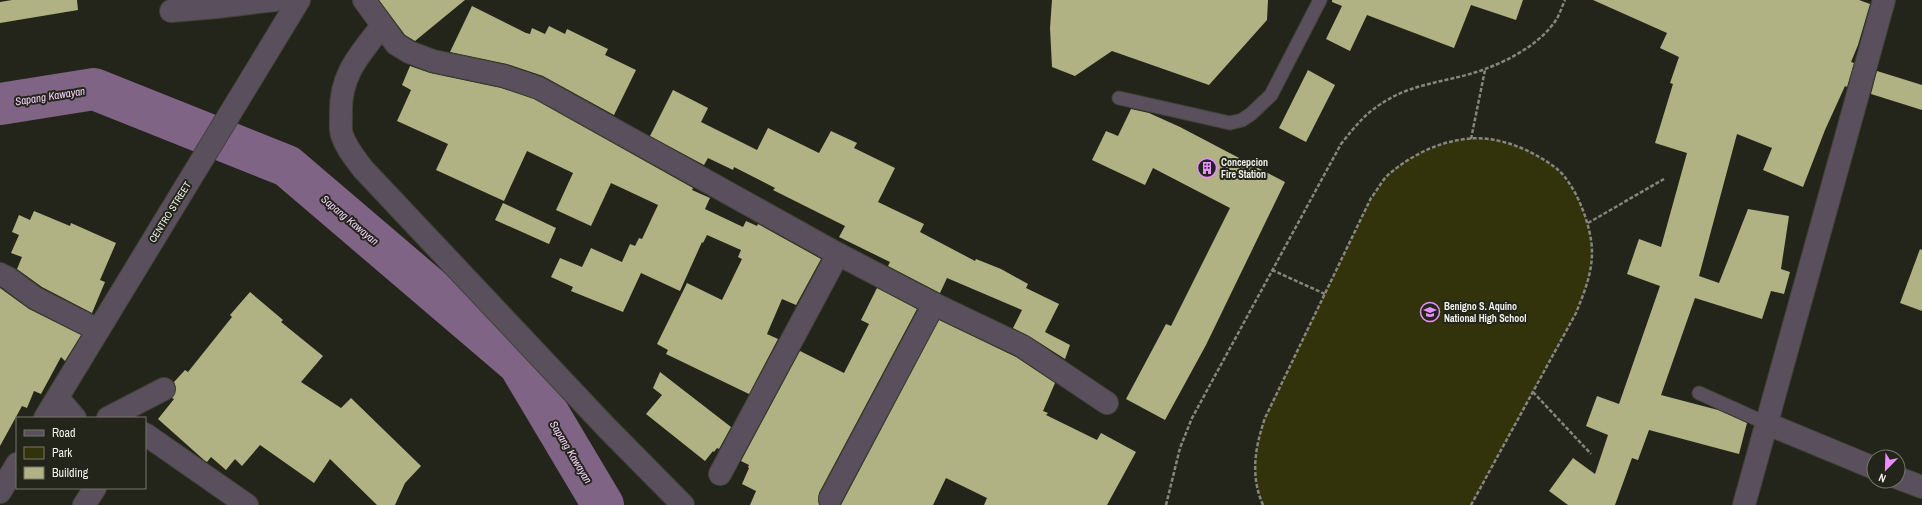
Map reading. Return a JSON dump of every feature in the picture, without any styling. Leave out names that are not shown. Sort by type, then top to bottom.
[{"type":"street","points":[[171,11],[275,0]]},
{"type":"street","points":[[364,0],[396,44],[409,52],[433,61],[504,76],[539,88],[838,254],[934,304],[1022,346],[1107,403]]},
{"type":"street","points":[[1744,505],[1768,424],[1884,0]]},
{"type":"street","name":"CENTRO STREET","points":[[46,417],[153,238],[298,3]]},
{"type":"street","points":[[382,26],[348,72],[340,104],[342,133],[348,149],[369,174],[606,427],[683,505]]},
{"type":"street","points":[[720,474],[838,254]]},
{"type":"street","points":[[0,274],[8,278],[35,298],[98,330]]},
{"type":"street","points":[[830,499],[934,304]]},
{"type":"street","points":[[110,417],[164,389]]},
{"type":"street","points":[[58,398],[74,416]]},
{"type":"street","points":[[1768,424],[1866,465]]},
{"type":"street","points":[[146,435],[247,505]]},
{"type":"street","points":[[0,492],[16,466]]},
{"type":"street","points":[[1906,481],[1922,488]]},
{"type":"street","points":[[84,505],[94,489]]},
{"type":"lane","points":[[1119,98],[1230,123],[1242,120],[1251,114],[1271,95],[1320,0]]},
{"type":"lane","points":[[1700,393],[1768,424]]},
{"type":"path","points":[[1166,505],[1180,448],[1192,418],[1341,144],[1364,116],[1390,98],[1417,88],[1484,70],[1521,52],[1545,34],[1557,19],[1564,0]]},
{"type":"path","points":[[1471,139],[1484,70]]},
{"type":"path","points":[[1263,505],[1258,495],[1255,464],[1257,442],[1265,418],[1371,198],[1388,175],[1413,157],[1435,147],[1460,140],[1493,139],[1527,150],[1557,169],[1578,196],[1588,223],[1592,252],[1588,283],[1576,313],[1471,505]]},
{"type":"path","points":[[1588,223],[1664,179]]},
{"type":"path","points":[[1272,270],[1325,294]]},
{"type":"path","points":[[1533,392],[1591,454]]},
{"type":"green space","points":[[1460,139],[1493,139],[1527,150],[1557,169],[1578,197],[1588,223],[1592,252],[1588,283],[1576,313],[1471,505],[1263,505],[1256,483],[1255,462],[1265,418],[1371,198],[1388,175],[1403,162],[1421,153]]},
{"type":"building","points":[[12,0],[77,0],[78,10],[0,23],[0,2]]},
{"type":"building","points":[[379,0],[465,0],[415,41],[405,35]]},
{"type":"building","points":[[1052,0],[1268,0],[1267,20],[1209,85],[1112,51],[1075,76],[1052,67],[1050,28]]},
{"type":"building","points":[[1332,0],[1523,0],[1516,20],[1471,5],[1454,48],[1367,15],[1350,51],[1326,39],[1342,6],[1332,2]]},
{"type":"building","points":[[1593,0],[1859,0],[1870,4],[1858,45],[1851,62],[1854,63],[1847,87],[1845,86],[1825,130],[1803,187],[1763,170],[1772,148],[1737,134],[1699,276],[1719,283],[1748,209],[1789,216],[1781,269],[1790,272],[1784,294],[1771,291],[1762,319],[1695,298],[1661,395],[1718,410],[1747,423],[1739,454],[1649,430],[1638,460],[1632,458],[1615,505],[1568,505],[1549,491],[1573,458],[1595,474],[1608,435],[1586,426],[1597,396],[1619,404],[1660,286],[1627,274],[1639,239],[1661,247],[1687,153],[1655,143],[1673,84],[1670,83],[1679,57],[1660,48],[1667,33]]},
{"type":"building","points":[[472,6],[530,34],[532,28],[545,34],[549,26],[565,34],[567,29],[608,49],[605,55],[636,70],[614,115],[543,76],[507,64],[450,52]]},
{"type":"building","points":[[410,66],[430,73],[501,88],[534,99],[693,188],[692,190],[710,198],[705,209],[743,227],[746,221],[757,226],[758,224],[821,259],[796,305],[782,299],[767,334],[778,339],[749,394],[666,354],[668,350],[657,344],[687,283],[722,300],[742,259],[738,257],[741,250],[707,235],[703,243],[702,242],[680,291],[641,273],[623,312],[571,291],[573,287],[551,277],[560,258],[582,267],[591,248],[622,262],[630,244],[635,246],[639,238],[642,239],[658,205],[611,183],[591,226],[556,210],[573,173],[527,151],[504,201],[436,170],[448,144],[397,121],[411,90],[402,85]]},
{"type":"building","points":[[1308,70],[1335,85],[1306,142],[1279,128]]},
{"type":"building","points":[[1877,71],[1922,85],[1922,110],[1871,94]]},
{"type":"building","points":[[673,90],[708,108],[701,122],[757,150],[768,128],[819,153],[831,131],[857,143],[854,148],[895,168],[878,202],[924,224],[920,232],[975,261],[976,259],[1001,269],[1028,284],[1026,288],[1059,304],[1045,332],[1070,345],[1065,359],[1029,336],[1013,328],[1022,310],[947,278],[940,293],[888,266],[890,262],[839,237],[845,226],[773,190],[775,188],[734,167],[733,170],[708,158],[704,165],[650,136]]},
{"type":"building","points":[[1131,109],[1149,113],[1180,127],[1285,182],[1206,345],[1165,420],[1126,399],[1166,324],[1171,326],[1230,208],[1153,168],[1145,185],[1092,160],[1106,131],[1118,136]]},
{"type":"building","points":[[503,203],[556,228],[549,244],[495,220]]},
{"type":"building","points":[[34,211],[70,226],[71,223],[116,243],[100,280],[105,282],[92,313],[42,287],[17,269],[22,257],[11,253],[19,235],[12,232],[19,215],[30,220]]},
{"type":"building","points":[[1920,249],[1922,250],[1922,311],[1900,303]]},
{"type":"building","points":[[0,288],[29,309],[81,335],[65,361],[61,357],[41,394],[34,391],[27,408],[22,406],[0,446]]},
{"type":"building","points":[[877,288],[917,309],[819,493],[819,505],[750,505],[756,491],[742,484],[749,465],[741,461],[800,351],[844,373],[869,324],[861,320]]},
{"type":"building","points":[[250,292],[283,320],[281,322],[323,356],[301,382],[341,408],[351,398],[421,466],[405,483],[395,505],[377,505],[330,459],[314,483],[260,445],[242,466],[235,459],[226,470],[211,457],[207,462],[204,460],[158,419],[174,399],[172,398],[176,389],[174,382],[185,370],[188,372],[232,317],[230,315]]},
{"type":"building","points":[[939,320],[1016,357],[1055,383],[1043,411],[1048,413],[1046,415],[1097,440],[1101,433],[1136,452],[1107,505],[984,505],[987,498],[946,478],[933,505],[841,505]]},
{"type":"building","points":[[660,372],[731,427],[719,449],[717,448],[714,452],[713,451],[705,461],[646,414],[662,395],[653,388]]},
{"type":"waterway","name":"Sapang Kawayan","points":[[0,104],[94,89],[287,166],[519,364],[603,505]]},
{"type":"place","name":"Concepcion Fire Station","points":[[1207,168]]},
{"type":"place","name":"Benigno S. Aquino National High School","points":[[1430,312]]}]
